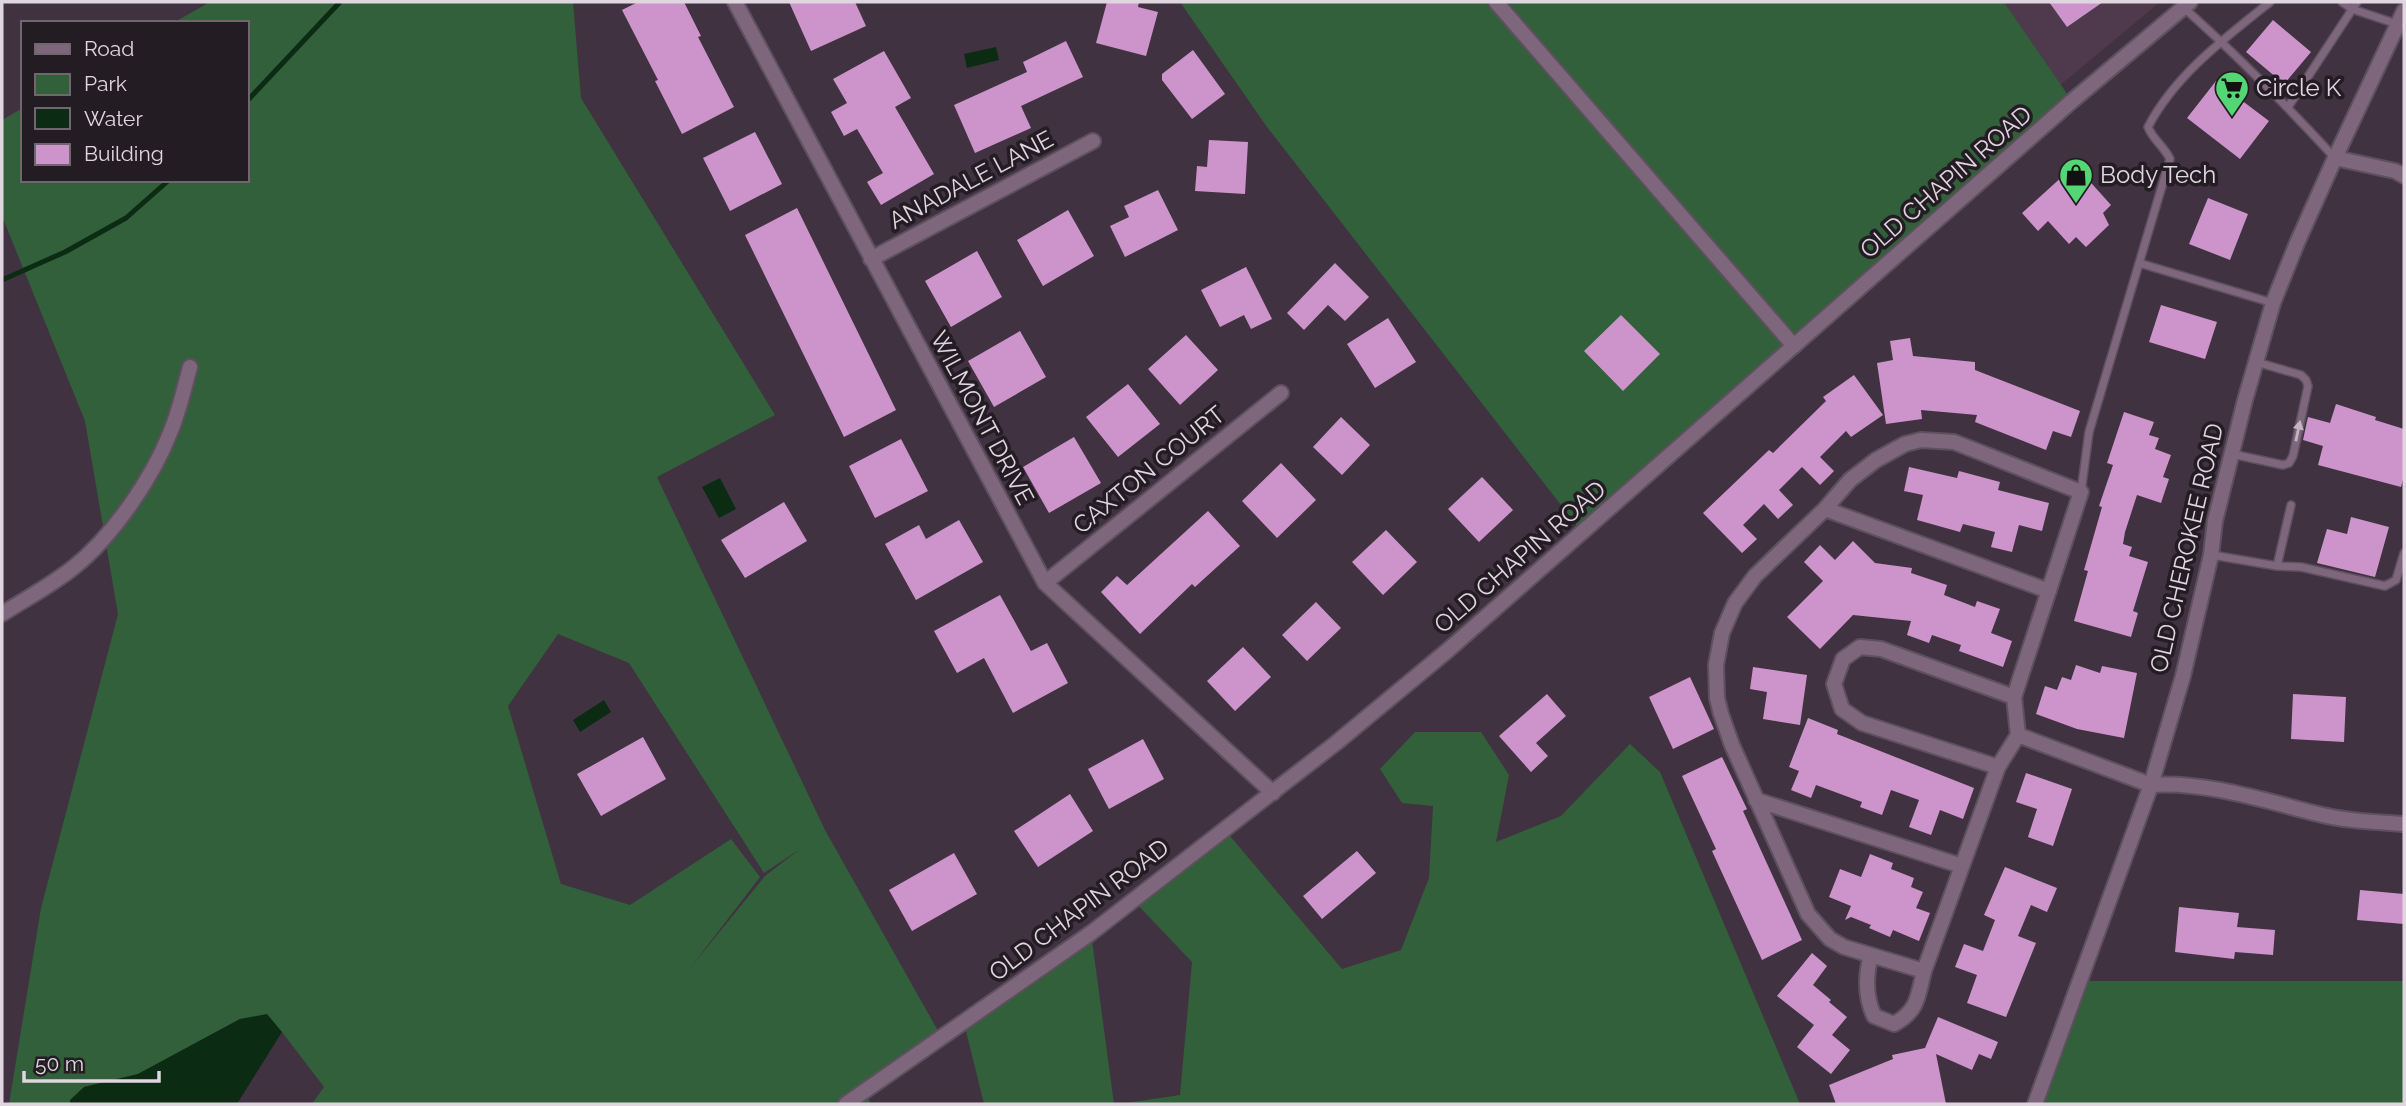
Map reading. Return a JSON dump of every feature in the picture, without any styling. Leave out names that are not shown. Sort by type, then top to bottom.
[{"type":"street","name":"WILMONT DRIVE","points":[[735,2],[1045,583],[1273,793]]},
{"type":"street","points":[[1496,2],[1794,346]]},
{"type":"street","name":"OLD CHAPIN ROAD","points":[[846,1104],[1091,933],[1273,793],[1447,651],[2061,110],[2187,5]]},
{"type":"street","name":"OLD CHEROKEE ROAD","points":[[2035,1104],[2151,785],[2182,676],[2211,555],[2215,521],[2231,454],[2273,303],[2335,158],[2401,17]]},
{"type":"street","name":"ANADALE LANE","points":[[871,259],[1093,141]]},
{"type":"street","points":[[2335,158],[2401,172]]},
{"type":"street","points":[[2,614],[72,569],[117,522],[136,496],[170,434],[190,367]]},
{"type":"street","name":"CAXTON COURT","points":[[1045,583],[1281,393]]},
{"type":"street","points":[[1871,955],[1867,967],[1867,1000],[1874,1016],[1894,1024],[1906,1018],[1915,1007],[1924,971],[1998,767],[2018,735],[2014,697],[2081,492],[1954,442],[1921,440],[1905,444],[1876,460],[1850,480],[1825,509],[1744,589],[1728,617],[1718,649],[1716,682],[1721,714],[1756,800],[1808,914],[1830,939],[1844,947],[1871,955],[1924,971]]},
{"type":"street","points":[[1825,509],[2049,591]]},
{"type":"street","points":[[1998,767],[1862,723],[1842,709],[1834,684],[1843,659],[1860,647],[1881,649],[2014,697]]},
{"type":"street","points":[[2018,735],[2151,785],[2187,785],[2274,801],[2353,821],[2404,824]]},
{"type":"street","points":[[1756,800],[1962,866]]},
{"type":"lane","points":[[2081,492],[2089,432],[2170,159],[2164,148],[2152,138],[2148,127],[2155,113],[2187,74],[2221,41],[2270,2]]},
{"type":"lane","points":[[2342,2],[2401,17]]},
{"type":"lane","points":[[2187,5],[2335,158]]},
{"type":"lane","points":[[2288,107],[2355,5]]},
{"type":"lane","points":[[2139,263],[2273,303]]},
{"type":"lane","points":[[2231,454],[2283,465],[2289,463],[2293,456],[2308,386],[2306,380],[2301,375],[2256,362]]},
{"type":"lane","points":[[2277,566],[2291,505]]},
{"type":"lane","points":[[2211,555],[2277,566],[2301,567],[2385,586],[2396,580],[2404,553]]},
{"type":"shaded area","points":[[2004,2],[2160,2],[2059,86]]},
{"type":"green space","points":[[210,2],[573,2],[581,98],[775,415],[657,477],[825,830],[942,1038],[865,1092],[871,1104],[312,1104],[324,1087],[282,1032],[240,1019],[138,1074],[84,1087],[80,1104],[9,1104],[41,908],[118,614],[85,421],[2,216],[2,120],[21,109],[21,182],[248,182],[248,21],[177,21]],"holes":[[[558,634],[629,663],[764,873],[800,849],[765,876],[691,967],[760,877],[731,839],[630,905],[561,884],[508,706]]]},
{"type":"green space","points":[[1180,2],[2004,2],[2072,101],[1582,532],[1267,127]]},
{"type":"green space","points":[[1415,732],[1481,732],[1509,775],[1496,842],[1561,816],[1630,744],[1660,772],[1800,1104],[1119,1104],[1180,1095],[1192,962],[1133,900],[1225,830],[1342,969],[1401,950],[1429,878],[1433,806],[1402,803],[1380,769]]},
{"type":"green space","points":[[1091,933],[1114,1104],[984,1104],[964,1023]]},
{"type":"green space","points":[[2080,981],[2404,981],[2404,1104],[2035,1104]]},
{"type":"water","points":[[996,47],[999,60],[967,68],[964,54]]},
{"type":"water","points":[[720,478],[736,509],[719,518],[702,487]]},
{"type":"water","points":[[604,700],[611,712],[580,732],[573,720]]},
{"type":"water","points":[[267,1014],[282,1032],[237,1104],[70,1104],[70,1100],[84,1087],[138,1074],[240,1019]]},
{"type":"building","points":[[638,2],[684,2],[701,36],[698,37],[734,107],[682,134],[622,10]]},
{"type":"building","points":[[789,2],[855,2],[866,26],[811,51]]},
{"type":"building","points":[[1107,2],[1139,2],[1138,7],[1158,12],[1146,56],[1096,43]]},
{"type":"building","points":[[2049,2],[2103,2],[2067,27]]},
{"type":"building","points":[[2273,20],[2311,52],[2284,84],[2246,52]]},
{"type":"building","points":[[1066,41],[1083,77],[1021,106],[1031,128],[975,153],[954,105],[1027,72],[1023,62]]},
{"type":"building","points":[[1193,50],[1225,94],[1192,119],[1162,80],[1162,74]]},
{"type":"building","points":[[884,51],[911,98],[895,107],[934,174],[881,205],[867,182],[883,173],[857,129],[844,136],[831,112],[847,103],[833,79]]},
{"type":"building","points":[[2216,81],[2269,121],[2240,159],[2187,118]]},
{"type":"building","points":[[755,132],[782,184],[730,211],[703,158]]},
{"type":"building","points":[[1209,140],[1248,142],[1245,194],[1195,191],[1197,166],[1207,167]]},
{"type":"building","points":[[2075,165],[2111,205],[2103,213],[2109,225],[2086,247],[2076,237],[2069,244],[2048,221],[2038,231],[2022,213]]},
{"type":"building","points":[[1158,190],[1178,230],[1125,257],[1110,226],[1129,217],[1124,206]]},
{"type":"building","points":[[2208,198],[2248,214],[2230,260],[2189,244]]},
{"type":"building","points":[[797,208],[896,410],[844,437],[745,235]]},
{"type":"building","points":[[1068,210],[1094,256],[1043,286],[1017,240]]},
{"type":"building","points":[[977,251],[1002,297],[951,327],[925,281]]},
{"type":"building","points":[[1335,263],[1369,297],[1345,321],[1328,305],[1304,330],[1287,313]]},
{"type":"building","points":[[1246,267],[1272,319],[1251,329],[1244,315],[1220,327],[1201,290]]},
{"type":"building","points":[[2161,305],[2217,322],[2205,359],[2149,342]]},
{"type":"building","points":[[1621,315],[1660,354],[1623,391],[1584,351]]},
{"type":"building","points":[[1388,318],[1416,362],[1375,388],[1347,344]]},
{"type":"building","points":[[1020,331],[1046,377],[994,407],[968,361]]},
{"type":"building","points":[[1186,335],[1218,370],[1180,405],[1148,369]]},
{"type":"building","points":[[1910,338],[1913,356],[1975,362],[1975,370],[2080,411],[2071,437],[2053,431],[2046,450],[1975,422],[1977,415],[1921,410],[1922,419],[1886,424],[1877,363],[1893,360],[1890,341]]},
{"type":"building","points":[[1854,375],[1883,415],[1851,437],[1846,431],[1820,457],[1834,471],[1820,485],[1802,467],[1779,490],[1793,505],[1778,519],[1764,504],[1743,525],[1757,539],[1742,553],[1703,513],[1769,450],[1773,453],[1826,401],[1823,397]]},
{"type":"building","points":[[1128,384],[1160,424],[1118,457],[1086,417]]},
{"type":"building","points":[[2336,404],[2404,429],[2404,476],[2401,487],[2318,465],[2323,446],[2303,440],[2308,417],[2330,423]]},
{"type":"building","points":[[2124,412],[2154,422],[2149,435],[2159,438],[2155,449],[2171,455],[2163,477],[2169,479],[2161,503],[2137,495],[2125,532],[2123,544],[2132,547],[2129,556],[2148,562],[2133,611],[2138,613],[2131,637],[2074,621],[2088,571],[2084,570],[2102,507],[2099,506],[2113,465],[2107,463]]},
{"type":"building","points":[[1341,417],[1370,445],[1342,475],[1313,447]]},
{"type":"building","points":[[1074,437],[1101,483],[1049,513],[1023,467]]},
{"type":"building","points":[[901,439],[928,491],[875,518],[849,466]]},
{"type":"building","points":[[1281,463],[1316,500],[1277,538],[1242,501]]},
{"type":"building","points":[[1909,467],[1957,478],[1959,471],[2000,482],[1998,490],[2049,503],[2042,531],[2019,525],[2012,552],[1991,547],[1995,532],[1963,524],[1960,532],[1917,520],[1923,495],[1904,491]]},
{"type":"building","points":[[1482,477],[1513,510],[1479,542],[1448,509]]},
{"type":"building","points":[[784,502],[807,541],[745,578],[721,540]]},
{"type":"building","points":[[1208,511],[1240,546],[1195,587],[1192,584],[1140,634],[1101,592],[1117,576],[1127,585]]},
{"type":"building","points":[[2351,517],[2389,527],[2375,577],[2317,563],[2327,529],[2347,534]]},
{"type":"building","points":[[959,520],[983,562],[916,600],[885,544],[919,525],[926,539]]},
{"type":"building","points":[[1386,530],[1417,562],[1383,595],[1352,562]]},
{"type":"building","points":[[1853,541],[1875,563],[1912,568],[1911,573],[1947,585],[1944,595],[1975,607],[1977,601],[2000,609],[1991,633],[2012,641],[2003,667],[1959,651],[1961,645],[1932,635],[1929,643],[1907,635],[1911,621],[1853,615],[1820,649],[1787,617],[1823,581],[1804,562],[1820,545],[1835,560]]},
{"type":"building","points":[[1000,595],[1031,651],[1047,643],[1068,683],[1013,713],[984,658],[957,673],[934,631]]},
{"type":"building","points":[[1316,602],[1341,628],[1307,661],[1282,635]]},
{"type":"building","points":[[1243,647],[1271,677],[1235,711],[1207,681]]},
{"type":"building","points":[[2076,665],[2100,673],[2102,666],[2137,673],[2124,738],[2077,729],[2036,714],[2045,686],[2057,690],[2062,677],[2071,680]]},
{"type":"building","points":[[1753,667],[1807,675],[1800,725],[1763,719],[1767,692],[1750,689]]},
{"type":"building","points":[[1690,677],[1714,729],[1673,749],[1649,697]]},
{"type":"building","points":[[1547,694],[1566,716],[1536,743],[1548,756],[1531,772],[1499,736]]},
{"type":"building","points":[[2293,694],[2346,697],[2344,742],[2291,739]]},
{"type":"building","points":[[1808,718],[1838,730],[1837,734],[1974,788],[1963,819],[1940,810],[1931,835],[1909,827],[1919,800],[1891,790],[1882,815],[1860,807],[1862,802],[1816,785],[1811,798],[1791,790],[1799,771],[1789,767]]},
{"type":"building","points":[[643,737],[666,779],[601,816],[577,774]]},
{"type":"building","points":[[1143,739],[1164,779],[1109,809],[1088,769]]},
{"type":"building","points":[[1722,757],[1747,809],[1743,811],[1802,940],[1762,960],[1712,851],[1716,849],[1682,776]]},
{"type":"building","points":[[2026,773],[2072,789],[2053,846],[2028,837],[2037,809],[2016,802]]},
{"type":"building","points":[[1070,794],[1093,831],[1038,867],[1014,831]]},
{"type":"building","points":[[1357,851],[1376,873],[1322,919],[1303,896]]},
{"type":"building","points":[[954,853],[977,894],[912,931],[889,890]]},
{"type":"building","points":[[1870,854],[1893,863],[1891,869],[1914,878],[1911,887],[1923,892],[1916,908],[1930,913],[1919,941],[1893,930],[1890,937],[1851,917],[1845,920],[1851,906],[1829,897],[1840,869],[1861,877]]},
{"type":"building","points":[[2005,867],[2057,888],[2047,912],[2031,905],[2018,936],[2036,943],[2006,1017],[1967,1003],[1977,975],[1955,967],[1964,944],[1983,951],[1995,920],[1984,915]]},
{"type":"building","points":[[2360,890],[2404,894],[2404,924],[2357,920]]},
{"type":"building","points":[[2179,907],[2239,913],[2237,927],[2275,930],[2273,955],[2235,952],[2234,959],[2175,952]]},
{"type":"building","points":[[1812,953],[1827,966],[1813,985],[1847,1017],[1832,1035],[1850,1050],[1831,1074],[1797,1047],[1814,1025],[1777,996]]},
{"type":"building","points":[[1938,1017],[1998,1042],[1991,1059],[1979,1054],[1972,1070],[1936,1054],[1946,1104],[1836,1104],[1829,1085],[1893,1059],[1892,1055],[1925,1048]]},
{"type":"waterway","points":[[248,100],[340,2]]},
{"type":"waterway","points":[[2,280],[65,252],[126,218],[167,182]]},
{"type":"place","name":"Circle K","points":[[2232,118]]},
{"type":"place","name":"Body Tech","points":[[2076,205]]}]
